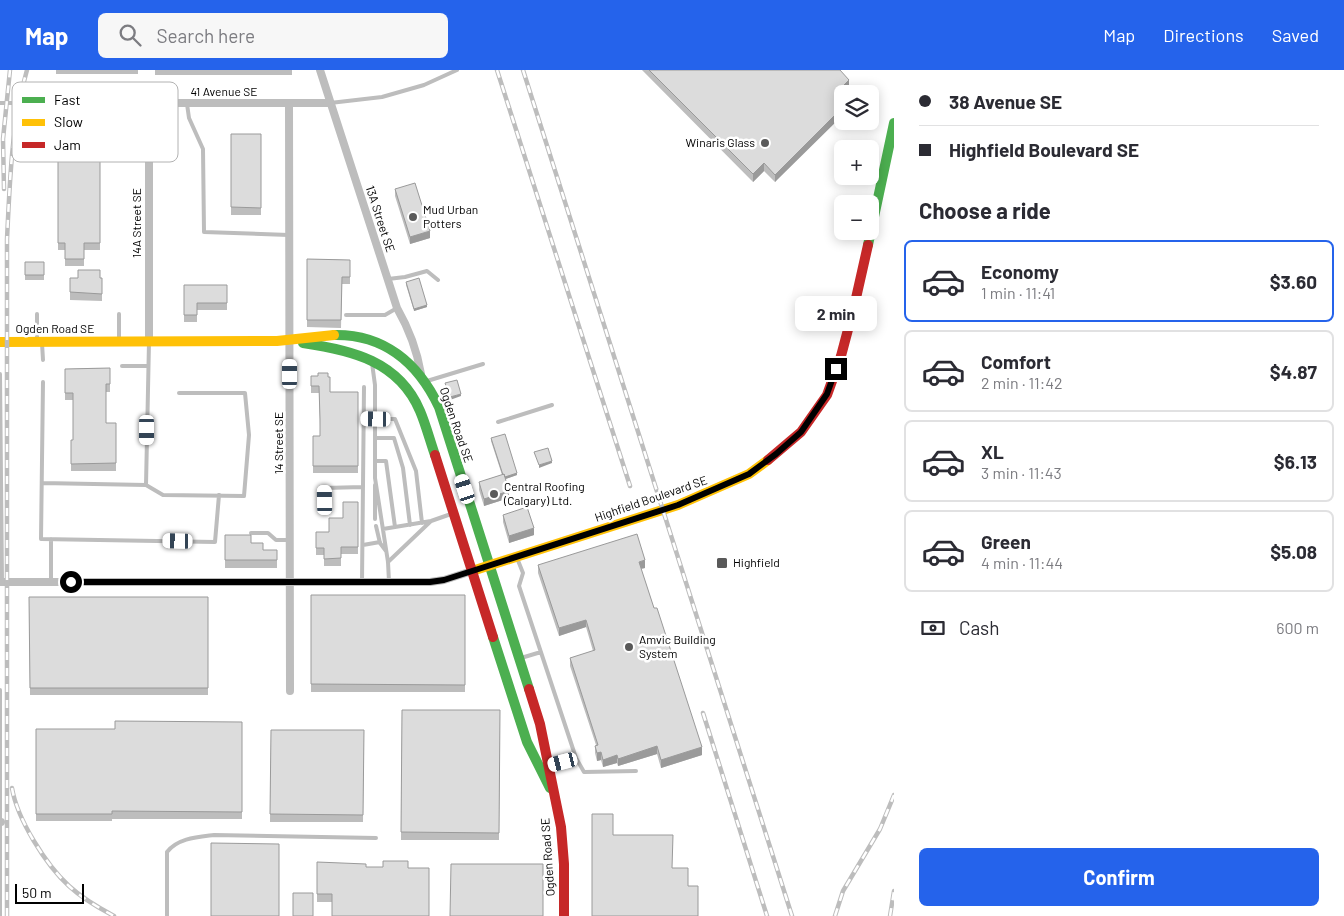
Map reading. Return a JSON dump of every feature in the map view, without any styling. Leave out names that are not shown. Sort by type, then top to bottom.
[{"type":"street","name":"13A Street SE","points":[[320,70],[397,308],[407,327],[424,378]]},
{"type":"street","name":"41 Avenue SE","points":[[178,104],[330,103]]},
{"type":"street","name":"14 Street SE","points":[[289,104],[290,691]]},
{"type":"street","name":"Highfield Boulevard SE","points":[[472,571],[678,505],[720,488],[749,474],[801,432],[827,394],[841,356],[854,307],[894,123]]},
{"type":"street","name":"14A Street SE","points":[[148,342],[149,162]]},
{"type":"street","name":"Ogden Road SE","points":[[0,342],[290,341],[333,335],[362,337],[386,345],[406,359],[424,378],[439,407],[540,724],[550,765],[554,797],[561,827],[564,864],[564,916]]},
{"type":"street","name":"Ogden Road SE","points":[[290,341],[329,346],[359,353],[385,367],[412,396],[420,410],[527,742],[554,797]]},
{"type":"street","points":[[1,582],[430,582],[444,580],[472,571]]},
{"type":"lane","points":[[330,103],[382,97],[424,85],[457,70]]},
{"type":"lane","points":[[187,104],[189,118],[203,149],[204,232],[289,235]]},
{"type":"lane","points":[[388,279],[427,271],[438,280]]},
{"type":"lane","points":[[346,315],[385,315],[397,308]]},
{"type":"lane","points":[[37,314],[43,360]]},
{"type":"lane","points":[[119,314],[119,342]]},
{"type":"lane","points":[[146,485],[148,342]]},
{"type":"lane","points":[[372,360],[376,419],[375,519]]},
{"type":"lane","points":[[424,378],[482,364]]},
{"type":"lane","points":[[122,366],[148,366]]},
{"type":"lane","points":[[0,374],[1,582]]},
{"type":"lane","points":[[42,382],[42,539],[215,542],[219,496]]},
{"type":"lane","points":[[362,582],[364,387]]},
{"type":"lane","points":[[42,483],[146,485],[162,494],[244,496],[249,435],[245,393],[179,393]]},
{"type":"lane","points":[[498,422],[552,405]]},
{"type":"lane","points":[[364,419],[395,419],[416,471],[422,523]]},
{"type":"lane","points":[[376,438],[394,438],[403,468],[410,525]]},
{"type":"lane","points":[[376,461],[386,461],[395,527]]},
{"type":"lane","points":[[363,478],[375,478]]},
{"type":"lane","points":[[375,478],[387,554],[389,582]]},
{"type":"lane","points":[[325,512],[324,488],[363,487]]},
{"type":"lane","points":[[383,529],[422,523],[454,514]]},
{"type":"lane","points":[[388,562],[431,521]]},
{"type":"lane","points":[[376,526],[380,542],[387,554]]},
{"type":"lane","points":[[251,533],[268,533],[276,540],[290,540]]},
{"type":"lane","points":[[51,539],[51,582]]},
{"type":"lane","points":[[363,545],[385,542]]},
{"type":"lane","points":[[517,556],[523,573],[519,586],[576,758],[584,772],[636,771]]},
{"type":"lane","points":[[519,659],[541,652]]},
{"type":"lane","points":[[0,690],[0,916]]},
{"type":"lane","points":[[550,765],[576,758]]},
{"type":"lane","points":[[167,916],[167,852],[180,841],[214,835],[376,838]]},
{"type":"building","name":"Winaris Glass","points":[[649,70],[840,70],[849,80],[844,85],[834,85],[834,116],[775,175],[764,163],[753,174]]},
{"type":"building","points":[[231,134],[261,134],[261,208],[231,207]]},
{"type":"building","points":[[58,162],[100,162],[100,243],[84,243],[84,259],[65,259],[65,243],[58,243]]},
{"type":"building","name":"Mud Urban Potters","points":[[415,183],[430,231],[410,237],[395,189]]},
{"type":"building","points":[[307,259],[350,260],[350,277],[342,277],[341,320],[307,320]]},
{"type":"building","points":[[25,262],[44,262],[44,275],[25,275]]},
{"type":"building","points":[[78,270],[100,270],[102,294],[70,292],[70,278],[78,278]]},
{"type":"building","points":[[419,278],[427,305],[414,309],[406,282]]},
{"type":"building","points":[[184,285],[227,285],[227,303],[197,303],[197,315],[184,315]]},
{"type":"building","points":[[110,368],[110,384],[106,384],[106,423],[116,423],[116,463],[71,464],[73,393],[65,393],[65,369]]},
{"type":"building","points":[[318,373],[328,373],[328,377],[330,377],[330,392],[358,392],[358,466],[313,466],[313,436],[320,436],[320,419],[319,386],[311,386],[311,376],[318,376]]},
{"type":"building","points":[[457,380],[461,394],[450,397],[445,383]]},
{"type":"building","points":[[505,434],[517,473],[505,477],[491,438]]},
{"type":"building","points":[[548,448],[552,461],[539,465],[534,452]]},
{"type":"building","points":[[504,474],[509,491],[484,499],[479,482]]},
{"type":"building","points":[[343,502],[358,502],[358,547],[341,547],[341,558],[324,559],[324,548],[316,548],[316,532],[329,532],[329,518],[343,518]]},
{"type":"building","points":[[527,507],[534,528],[509,536],[503,515]]},
{"type":"building","name":"Amvic Building System","points":[[637,534],[645,560],[639,562],[654,608],[657,608],[702,747],[661,760],[657,746],[618,759],[617,755],[603,760],[601,752],[597,753],[595,746],[598,745],[570,658],[595,650],[586,620],[559,628],[538,565]]},
{"type":"building","points":[[225,535],[251,535],[251,543],[263,543],[263,550],[277,550],[277,560],[225,560]]},
{"type":"building","points":[[311,595],[465,595],[465,685],[311,684]]},
{"type":"building","points":[[29,597],[208,597],[208,688],[30,688]]},
{"type":"building","points":[[402,710],[500,710],[499,833],[401,832]]},
{"type":"building","points":[[115,721],[242,722],[242,812],[112,811],[112,814],[36,814],[36,729],[115,729]]},
{"type":"building","points":[[271,730],[364,730],[363,815],[270,814]]},
{"type":"building","points":[[592,814],[613,814],[613,835],[673,835],[672,868],[688,868],[688,886],[698,886],[698,916],[592,916]]},
{"type":"building","points":[[211,843],[279,844],[279,916],[211,916]]},
{"type":"building","points":[[383,861],[408,861],[408,868],[429,868],[429,916],[332,916],[332,894],[317,894],[317,862],[366,864],[366,867],[383,867]]},
{"type":"building","points":[[451,864],[543,864],[543,916],[450,916]]},
{"type":"building","points":[[293,893],[313,893],[313,916],[293,916]]},
{"type":"railway","points":[[4,189],[3,139],[10,70]]},
{"type":"railway","points":[[24,82],[27,70]]},
{"type":"railway","points":[[497,70],[630,486]]},
{"type":"railway","points":[[523,70],[792,916]]},
{"type":"railway","points":[[7,916],[7,239],[12,154]]},
{"type":"railway","points":[[703,713],[767,916]]},
{"type":"railway","points":[[12,788],[26,827],[51,866],[74,890],[114,916]]},
{"type":"railway","points":[[835,916],[843,891],[880,829],[894,795]]},
{"type":"railway","points":[[890,916],[894,891]]},
{"type":"traffic: fast","points":[[868,245],[894,123]]},
{"type":"traffic: fast","points":[[334,335],[352,336],[384,346],[410,365],[431,391],[439,407],[529,689]]},
{"type":"traffic: fast","points":[[303,343],[356,354],[386,369],[400,380],[411,394],[420,411],[435,455]]},
{"type":"traffic: fast","points":[[493,637],[527,742],[550,788]]},
{"type":"traffic: slow","points":[[0,342],[277,341],[334,335]]},
{"type":"traffic: slow","points":[[472,571],[678,505],[749,474],[768,460]]},
{"type":"traffic: jam","points":[[768,460],[801,432],[827,395],[841,356],[868,245]]},
{"type":"traffic: jam","points":[[435,455],[493,637]]},
{"type":"traffic: jam","points":[[529,689],[540,724],[561,827],[564,864],[564,916]]},
{"type":"place","name":"Winaris Glass","points":[[765,143]]},
{"type":"place","name":"Mud Urban Potters","points":[[413,217]]},
{"type":"place","name":"Central Roofing (Calgary) Ltd.","points":[[494,494]]},
{"type":"place","name":"Highfield","points":[[722,563]]},
{"type":"place","name":"Amvic Building System","points":[[629,647]]},
{"type":"route","points":[[71,582],[430,582],[444,580],[498,561],[678,505],[749,474],[801,432],[827,394],[836,369]]}]
